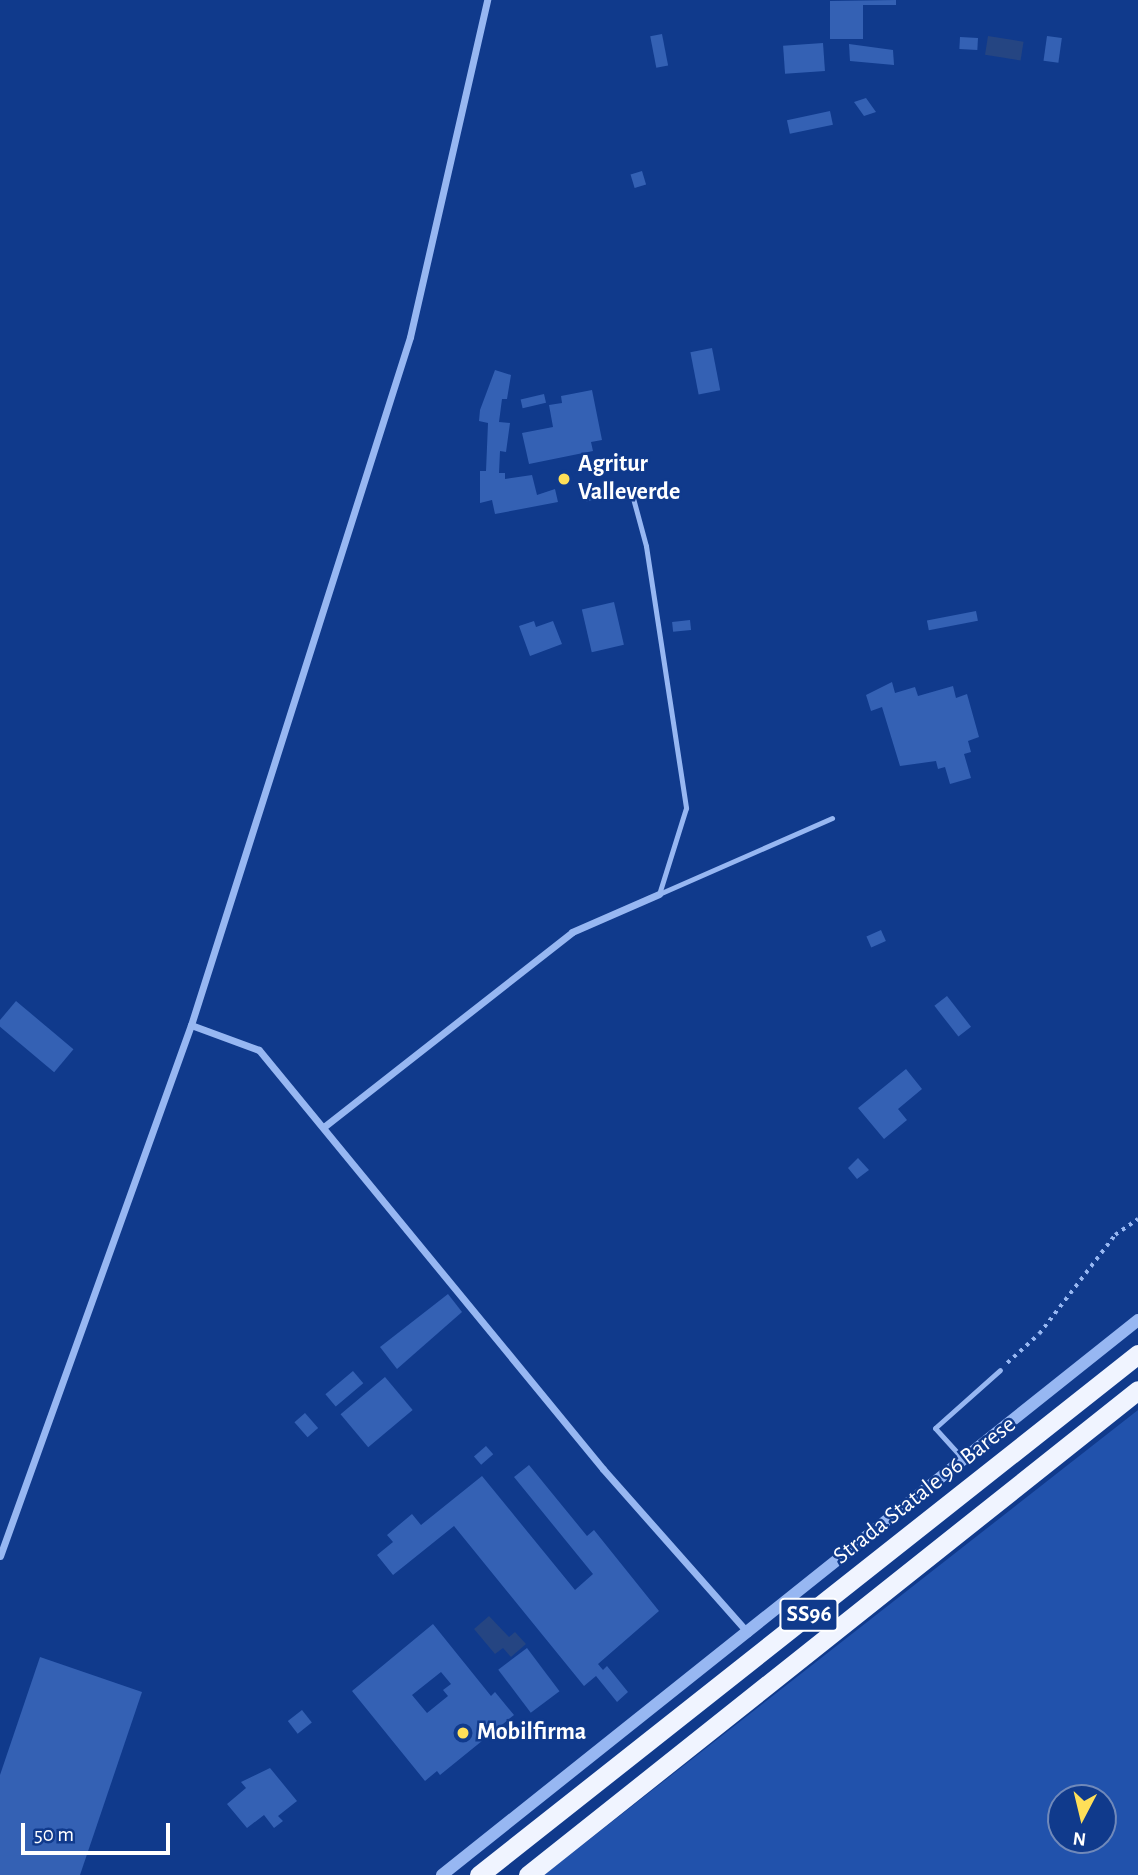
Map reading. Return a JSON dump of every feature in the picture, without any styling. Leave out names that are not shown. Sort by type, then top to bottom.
[{"type":"highway","name":"Strada Statale 96 Barese","points":[[479,1875],[1138,1354]]},
{"type":"highway","name":"SS96","points":[[528,1875],[1138,1390]]},
{"type":"street","points":[[0,1556],[191,1025],[410,337],[486,0]]},
{"type":"street","points":[[325,1126],[572,932],[659,894]]},
{"type":"street","points":[[191,1025],[259,1050],[325,1126],[603,1469],[748,1633]]},
{"type":"street","points":[[442,1875],[1138,1320]]},
{"type":"lane","points":[[630,487],[646,546],[686,808],[659,894]]},
{"type":"lane","points":[[659,894],[832,818]]},
{"type":"lane","points":[[964,1460],[935,1428],[1000,1370]]},
{"type":"path","points":[[1000,1370],[1039,1334],[1115,1235],[1138,1219]]},
{"type":"shaded area","points":[[988,36],[1024,42],[1021,60],[985,55]]},
{"type":"shaded area","points":[[1138,1410],[1138,1875],[544,1875]]},
{"type":"shaded area","points":[[489,1616],[509,1637],[515,1632],[526,1644],[511,1657],[503,1648],[495,1654],[474,1629]]},
{"type":"building","points":[[896,0],[896,5],[863,5],[863,39],[830,39],[830,1]]},
{"type":"building","points":[[662,34],[668,65],[656,68],[650,36]]},
{"type":"building","points":[[1047,36],[1062,38],[1058,63],[1044,61]]},
{"type":"building","points":[[960,37],[978,38],[977,50],[959,49]]},
{"type":"building","points":[[823,43],[825,71],[785,74],[783,46]]},
{"type":"building","points":[[849,44],[893,50],[894,65],[850,61]]},
{"type":"building","points":[[866,98],[876,112],[864,116],[854,102]]},
{"type":"building","points":[[830,111],[833,125],[790,134],[787,120]]},
{"type":"building","points":[[642,171],[646,184],[635,188],[631,175]]},
{"type":"building","points":[[712,348],[720,390],[699,394],[690,352]]},
{"type":"building","points":[[495,370],[511,375],[507,399],[502,399],[499,422],[510,423],[506,452],[500,451],[499,473],[505,473],[505,479],[532,475],[537,495],[555,489],[558,502],[495,514],[492,500],[480,503],[480,471],[486,471],[488,423],[479,421],[480,410]]},
{"type":"building","points":[[592,390],[602,440],[591,442],[593,451],[529,464],[522,433],[553,427],[549,405],[562,403],[561,396]]},
{"type":"building","points":[[544,394],[546,403],[523,408],[521,399]]},
{"type":"building","points":[[604,489],[606,497],[587,502],[585,494]]},
{"type":"building","points":[[614,602],[624,645],[592,652],[582,609]]},
{"type":"building","points":[[976,611],[978,621],[929,630],[927,621]]},
{"type":"building","points":[[690,620],[691,630],[673,632],[672,622]]},
{"type":"building","points":[[534,621],[536,627],[553,621],[562,644],[530,656],[519,626]]},
{"type":"building","points":[[892,682],[895,693],[915,687],[918,696],[953,686],[956,698],[967,694],[979,737],[968,741],[971,752],[964,754],[971,778],[950,784],[945,767],[938,769],[936,761],[900,766],[882,707],[871,711],[866,695]]},
{"type":"building","points":[[881,930],[886,941],[871,947],[866,937]]},
{"type":"building","points":[[947,996],[971,1027],[958,1037],[934,1006]]},
{"type":"building","points":[[16,1001],[73,1049],[54,1072],[0,1027],[0,1020]]},
{"type":"building","points":[[906,1069],[922,1089],[898,1109],[907,1120],[884,1139],[858,1108]]},
{"type":"building","points":[[858,1158],[869,1170],[857,1179],[848,1168]]},
{"type":"building","points":[[448,1294],[462,1312],[397,1369],[380,1347]]},
{"type":"building","points":[[353,1371],[363,1383],[336,1406],[325,1394]]},
{"type":"building","points":[[385,1377],[413,1410],[368,1447],[341,1414]]},
{"type":"building","points":[[305,1413],[318,1428],[308,1437],[294,1422]]},
{"type":"building","points":[[486,1446],[493,1454],[481,1465],[474,1456]]},
{"type":"building","points":[[529,1465],[587,1536],[594,1530],[659,1611],[598,1664],[603,1670],[607,1666],[628,1692],[617,1702],[596,1676],[584,1686],[454,1526],[393,1575],[377,1555],[393,1542],[387,1535],[412,1514],[421,1525],[482,1476],[575,1590],[593,1574],[514,1477]]},
{"type":"building","points":[[433,1624],[491,1696],[495,1692],[514,1715],[440,1775],[437,1771],[425,1781],[352,1691]],"holes":[[[441,1672],[451,1684],[443,1690],[448,1696],[427,1713],[412,1695]]]},
{"type":"building","points":[[527,1648],[559,1691],[531,1713],[498,1670]]},
{"type":"building","points":[[40,1657],[142,1692],[80,1875],[0,1875],[0,1775]]},
{"type":"building","points":[[302,1710],[312,1723],[298,1734],[288,1721]]},
{"type":"building","points":[[270,1768],[297,1801],[278,1816],[283,1821],[274,1828],[264,1815],[247,1828],[227,1804],[246,1788],[241,1782]]},
{"type":"place","name":"Agritur Valleverde","points":[[564,479]]},
{"type":"place","name":"Mobilfirma","points":[[463,1733]]}]
